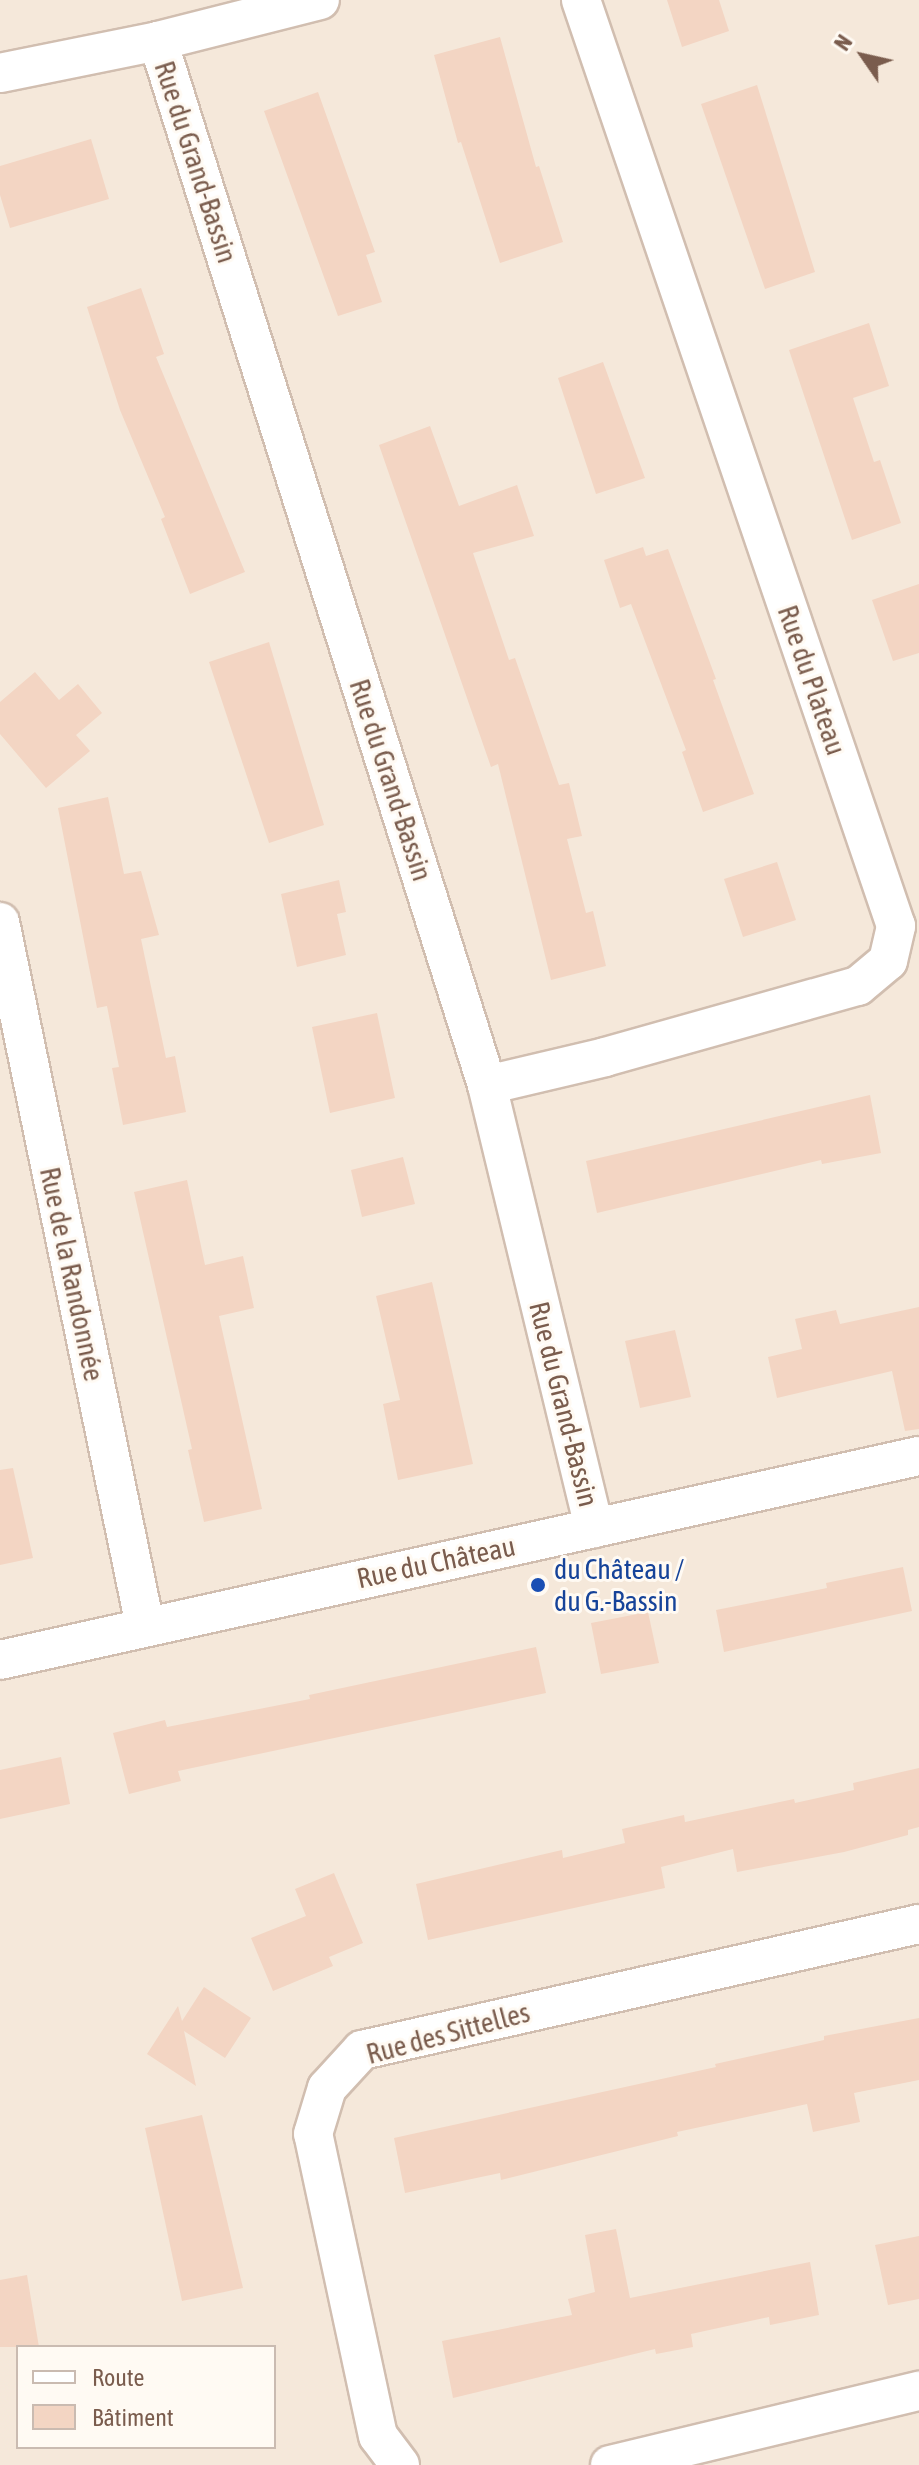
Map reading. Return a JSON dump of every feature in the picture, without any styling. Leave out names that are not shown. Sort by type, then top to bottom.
[{"type":"street","points":[[0,73],[158,41],[320,0]]},
{"type":"street","name":"Rue du Plateau","points":[[487,1085],[605,1057],[858,986],[888,961],[896,926],[581,0]]},
{"type":"street","name":"Rue du Grand-Bassin","points":[[158,41],[487,1085],[594,1528]]},
{"type":"street","name":"Rue de la Randonnée","points":[[0,922],[145,1626]]},
{"type":"street","name":"Rue du Château","points":[[0,1660],[919,1456]]},
{"type":"street","name":"Rue des Sittelles","points":[[400,2465],[378,2436],[313,2134],[327,2088],[362,2050],[919,1924]]},
{"type":"street","points":[[610,2465],[919,2391]]},
{"type":"shaded area","points":[[0,0],[919,0],[919,2465],[0,2465]]},
{"type":"building","points":[[667,0],[719,0],[729,31],[682,47]]},
{"type":"building","points":[[500,37],[536,167],[539,166],[563,242],[500,263],[461,142],[458,143],[434,55]]},
{"type":"building","points":[[757,85],[815,272],[765,289],[701,104]]},
{"type":"building","points":[[318,92],[375,252],[366,255],[382,302],[338,316],[264,111]]},
{"type":"building","points":[[91,139],[109,199],[10,228],[0,195],[0,166]]},
{"type":"building","points":[[141,288],[164,354],[156,357],[245,572],[190,594],[161,519],[165,517],[120,410],[87,307]]},
{"type":"building","points":[[869,323],[889,386],[853,398],[874,462],[880,460],[901,523],[852,540],[789,350]]},
{"type":"building","points":[[603,362],[645,478],[596,494],[558,378]]},
{"type":"building","points":[[430,426],[459,506],[517,485],[534,536],[473,553],[509,660],[515,658],[559,785],[569,783],[582,836],[567,839],[586,913],[593,911],[606,966],[551,980],[498,764],[491,767],[379,445]]},
{"type":"building","points":[[643,547],[646,556],[668,549],[754,794],[703,812],[682,752],[686,750],[631,604],[620,608],[604,560]]},
{"type":"building","points":[[919,584],[919,653],[893,661],[872,600]]},
{"type":"building","points":[[269,642],[324,825],[269,843],[209,662]]},
{"type":"building","points":[[35,672],[59,700],[78,684],[102,713],[76,735],[90,751],[46,788],[0,734],[0,702]]},
{"type":"building","points":[[108,797],[124,874],[141,871],[159,935],[141,939],[166,1058],[175,1056],[186,1112],[123,1125],[112,1068],[119,1067],[107,1006],[97,1008],[58,808]]},
{"type":"building","points":[[777,862],[796,920],[743,937],[724,879]]},
{"type":"building","points":[[339,880],[346,912],[337,914],[346,955],[297,967],[281,894]]},
{"type":"building","points":[[377,1013],[395,1098],[330,1113],[312,1027]]},
{"type":"building","points":[[870,1095],[881,1153],[822,1164],[821,1160],[597,1213],[586,1161]]},
{"type":"building","points":[[403,1157],[415,1204],[362,1217],[351,1170]]},
{"type":"building","points":[[187,1180],[205,1265],[243,1256],[254,1308],[219,1316],[262,1509],[204,1522],[188,1450],[192,1449],[134,1192]]},
{"type":"building","points":[[432,1282],[473,1464],[398,1480],[383,1404],[400,1400],[376,1296]]},
{"type":"building","points":[[919,1307],[919,1429],[905,1431],[892,1371],[777,1398],[768,1357],[802,1349],[795,1319],[836,1310],[840,1324]]},
{"type":"building","points":[[675,1330],[691,1397],[640,1408],[625,1341]]},
{"type":"building","points":[[13,1468],[33,1558],[0,1565],[0,1470]]},
{"type":"building","points":[[903,1567],[912,1611],[724,1652],[716,1610],[827,1588],[826,1583]]},
{"type":"building","points":[[648,1612],[659,1663],[601,1674],[591,1623]]},
{"type":"building","points":[[536,1647],[546,1693],[178,1771],[181,1781],[129,1794],[113,1733],[165,1720],[167,1727],[310,1699],[309,1695]]},
{"type":"building","points":[[61,1757],[70,1804],[0,1819],[0,1770]]},
{"type":"building","points":[[919,1768],[919,1827],[908,1830],[908,1835],[844,1852],[737,1872],[733,1849],[661,1867],[665,1888],[428,1940],[416,1884],[562,1850],[563,1858],[625,1843],[622,1829],[684,1815],[685,1822],[794,1799],[795,1803],[854,1790],[853,1783]]},
{"type":"building","points":[[334,1873],[363,1943],[329,1957],[333,1966],[273,1991],[251,1938],[306,1916],[295,1889]]},
{"type":"building","points":[[204,1987],[251,2018],[225,2058],[184,2031],[196,2086],[147,2054],[178,2006],[182,2021]]},
{"type":"building","points":[[919,2018],[919,2080],[854,2093],[860,2122],[813,2132],[807,2104],[677,2132],[678,2136],[501,2180],[500,2173],[405,2193],[394,2138],[716,2067],[715,2064],[824,2040],[824,2036]]},
{"type":"building","points":[[202,2115],[243,2288],[182,2301],[145,2128]]},
{"type":"building","points":[[616,2229],[630,2298],[810,2262],[819,2315],[770,2325],[769,2317],[691,2334],[693,2347],[656,2354],[655,2349],[453,2398],[442,2341],[572,2315],[568,2299],[595,2292],[585,2235]]},
{"type":"building","points":[[919,2236],[919,2299],[888,2305],[875,2245]]},
{"type":"building","points":[[27,2275],[39,2345],[0,2347],[0,2280]]},
{"type":"place","name":"du Château / du G.-Bassin","points":[[538,1585]]}]
